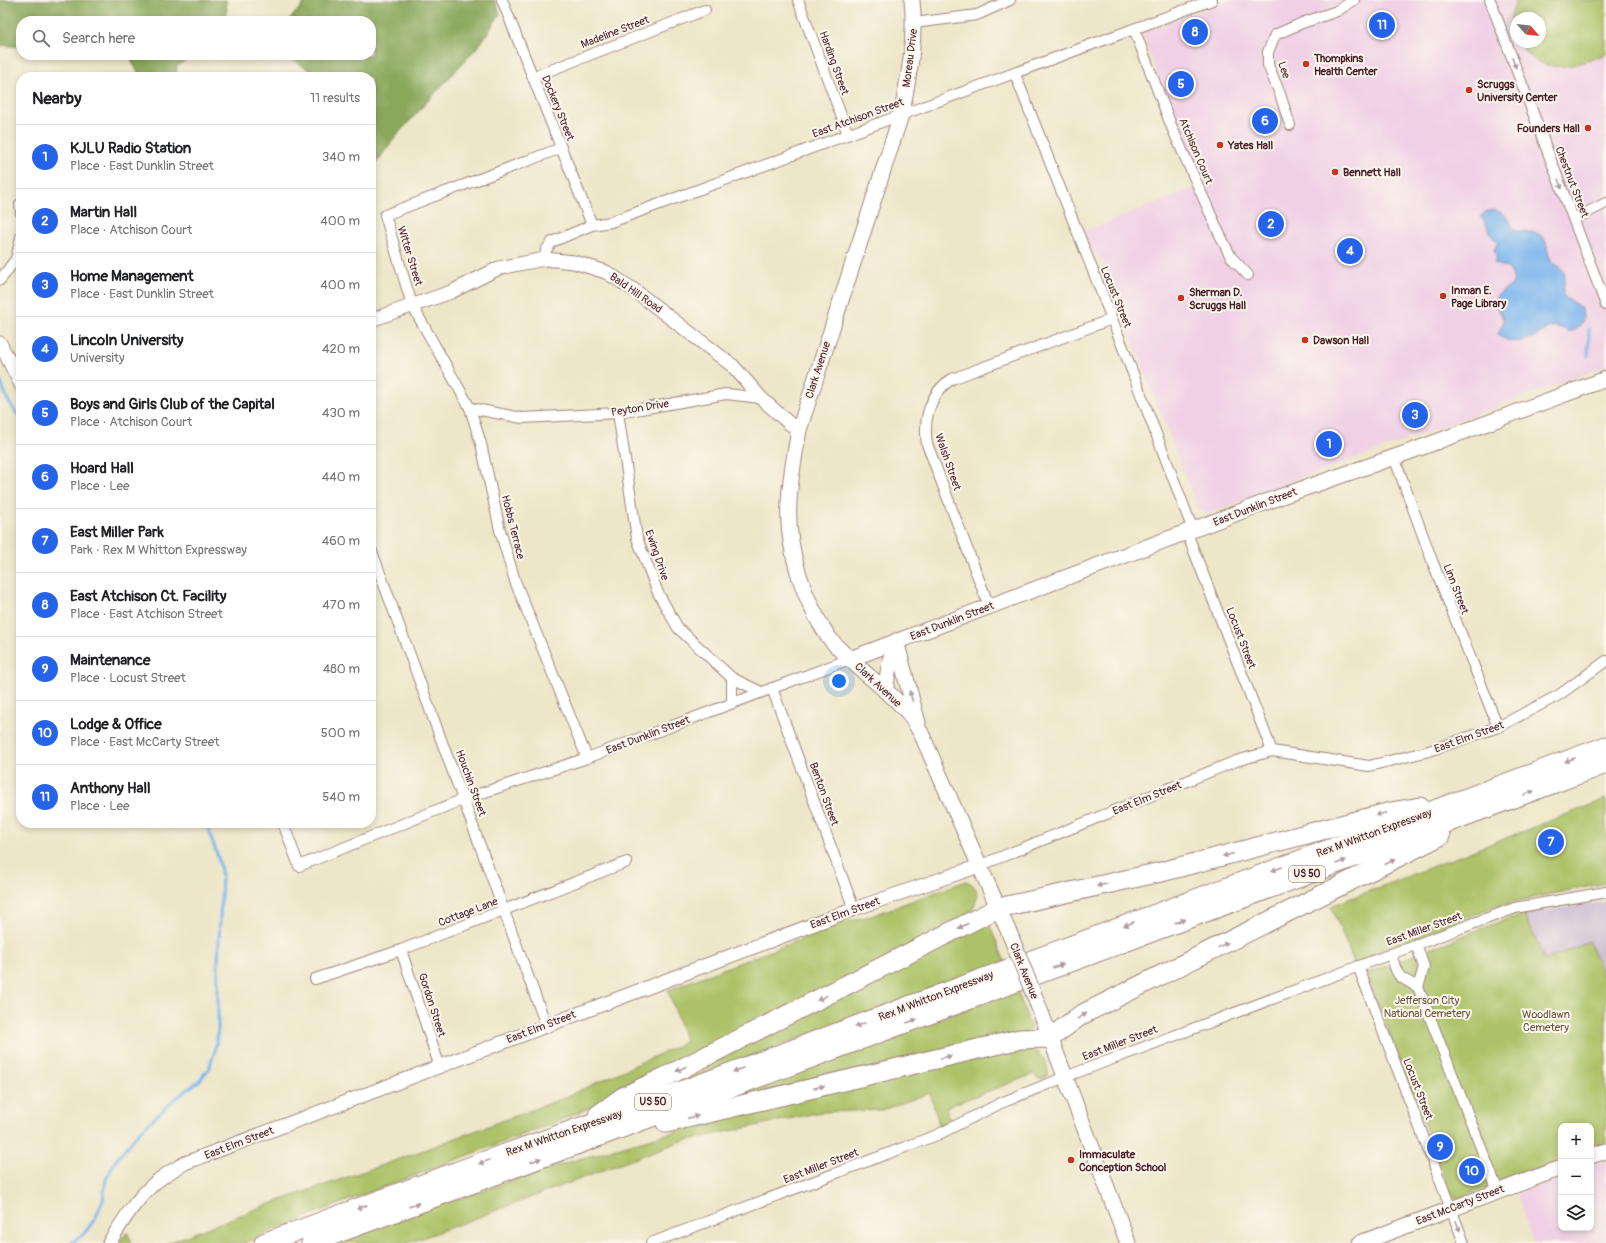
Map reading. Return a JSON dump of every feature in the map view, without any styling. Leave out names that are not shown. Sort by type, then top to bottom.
[{"type":"highway","name":"Rex M Whitton Expressway","points":[[312,1243],[583,1135],[657,1101],[1606,746]]},
{"type":"highway","name":"Rex M Whitton Expressway","points":[[264,1243],[583,1135],[1606,764]]},
{"type":"highway","points":[[583,1135],[623,1097],[669,1076],[998,908],[1161,872],[1391,812],[1461,801]]},
{"type":"highway","points":[[583,1135],[1020,1039],[1050,1038],[1081,1015],[1428,843],[1504,802]]},
{"type":"main road","name":"Moreau Drive","points":[[901,115],[910,71],[914,23],[912,0]]},
{"type":"main road","name":"Clark Avenue","points":[[901,115],[799,430],[788,504],[790,534],[799,578],[828,636],[910,716],[921,733],[1011,937],[1038,1004],[1128,1243]]},
{"type":"main road","name":"East Dunklin Street","points":[[850,659],[1190,532],[1282,496],[1394,458],[1606,379]]},
{"type":"main road","points":[[885,691],[890,661],[896,641]]},
{"type":"main road","points":[[896,641],[921,733]]},
{"type":"main road","points":[[1594,1155],[1606,1151]]},
{"type":"main road","name":"East McCarty Street","points":[[1360,1243],[1558,1169]]},
{"type":"street","name":"Dockery Street","points":[[502,0],[592,225]]},
{"type":"street","name":"Harding Street","points":[[798,0],[848,134]]},
{"type":"street","points":[[914,23],[977,15],[1010,0]]},
{"type":"street","name":"East Atchison Street","points":[[545,259],[546,250],[552,242],[592,225],[611,222],[1212,0]]},
{"type":"street","name":"Lee","points":[[1290,125],[1280,94],[1268,65],[1268,52],[1275,35],[1302,23],[1337,11],[1354,0]]},
{"type":"street","name":"Chestnut Street","points":[[1490,0],[1606,305]]},
{"type":"street","name":"Madeline Street","points":[[533,77],[705,10]]},
{"type":"street","name":"Atchison Court","points":[[1134,29],[1176,136],[1218,233],[1231,257],[1248,275]]},
{"type":"street","name":"Locust Street","points":[[1015,74],[1112,319],[1272,751]]},
{"type":"street","name":"Witter Street","points":[[412,305],[384,215],[561,148]]},
{"type":"street","points":[[1574,219],[1606,203]]},
{"type":"street","points":[[0,280],[16,259]]},
{"type":"street","name":"Bald Hill Road","points":[[376,318],[451,292],[499,268],[545,259],[574,262],[606,272],[634,290],[733,366],[761,398]]},
{"type":"street","name":"Hobbs Terrace","points":[[412,305],[470,408],[481,444],[500,530],[515,581],[587,758]]},
{"type":"street","name":"Walsh Street","points":[[990,606],[927,444],[925,433],[926,420],[930,404],[944,384],[952,379],[1112,319]]},
{"type":"street","points":[[0,343],[16,375]]},
{"type":"street","name":"Peyton Drive","points":[[470,408],[522,418],[618,413],[726,394],[761,398]]},
{"type":"street","points":[[761,398],[790,424],[799,430]]},
{"type":"street","name":"Ewing Drive","points":[[618,413],[637,538],[658,593],[678,628],[732,678],[761,692]]},
{"type":"street","name":"Linn Street","points":[[1394,458],[1498,727]]},
{"type":"street","name":"Houchin Street","points":[[376,562],[546,1025]]},
{"type":"street","name":"East Dunklin Street","points":[[285,828],[299,866],[464,799],[587,758],[850,659]]},
{"type":"street","name":"East Elm Street","points":[[109,1243],[126,1216],[144,1194],[163,1177],[185,1163],[854,909],[979,866],[1236,761],[1272,751],[1369,766],[1429,751],[1498,727],[1559,695],[1606,661]]},
{"type":"street","points":[[732,678],[732,703]]},
{"type":"street","name":"Benton Street","points":[[772,688],[854,909]]},
{"type":"street","name":"Cottage Lane","points":[[315,979],[401,950],[627,862]]},
{"type":"street","name":"East Miller Street","points":[[652,1243],[937,1134],[1001,1103],[1065,1077],[1416,944],[1515,908],[1606,892]]},
{"type":"street","points":[[1416,944],[1424,967],[1418,987],[1498,1191]]},
{"type":"street","name":"Gordon Street","points":[[401,950],[440,1067]]},
{"type":"street","points":[[1391,954],[1397,975],[1418,987]]},
{"type":"street","name":"Locust Street","points":[[1358,966],[1464,1243]]},
{"type":"shaded area","points":[[1229,0],[1606,0],[1606,366],[1207,514],[1199,511],[1101,259],[1086,243],[1082,232],[1202,185],[1175,124],[1142,32]]},
{"type":"shaded area","points":[[1606,901],[1606,982],[1545,960],[1524,914]]},
{"type":"shaded area","points":[[1606,1161],[1606,1243],[1534,1243],[1516,1194],[1558,1179],[1558,1231],[1594,1231],[1594,1165]]},
{"type":"green space","points":[[0,0],[226,0],[227,10],[225,16],[16,16],[16,47],[0,45]]},
{"type":"green space","points":[[307,0],[495,0],[500,14],[481,43],[396,136],[376,163],[376,72],[308,72],[311,71],[294,60],[376,60],[376,16],[293,16]]},
{"type":"green space","points":[[1516,0],[1606,0],[1606,54],[1582,63],[1570,65],[1547,65],[1537,61],[1523,48],[1546,48],[1546,12],[1512,12]]},
{"type":"green space","points":[[132,60],[186,60],[176,67],[177,72],[138,72]]},
{"type":"green space","points":[[1606,799],[1606,883],[1493,907],[1354,963],[1331,906]]},
{"type":"green space","points":[[966,881],[972,884],[977,893],[977,898],[973,909],[967,918],[642,1085],[554,1123],[323,1210],[244,1243],[168,1243],[264,1206],[397,1160],[561,1099],[686,1042],[668,990],[849,921],[874,915]]},
{"type":"green space","points":[[1524,914],[1545,960],[1589,942],[1606,982],[1606,1143],[1594,1148],[1594,1123],[1558,1123],[1558,1162],[1459,1198],[1453,1197],[1450,1192],[1368,978],[1368,973],[1501,921]]},
{"type":"green space","points":[[985,922],[989,924],[1005,962],[658,1091]]},
{"type":"green space","points":[[1017,990],[1031,1028],[1025,1033],[702,1107]]},
{"type":"green space","points":[[1027,1047],[1039,1054],[1045,1061],[1048,1075],[1043,1079],[1038,1079],[1034,1074],[946,1107],[950,1121],[940,1127],[930,1093],[882,1110],[821,1112],[679,1142],[409,1243],[335,1243],[503,1183],[606,1151],[757,1110],[1011,1048]]},
{"type":"green space","points":[[127,1232],[132,1243],[119,1243]]},
{"type":"water","points":[[1495,210],[1502,213],[1515,229],[1542,236],[1546,242],[1551,260],[1564,273],[1564,297],[1580,307],[1583,319],[1577,329],[1569,331],[1554,326],[1522,341],[1504,339],[1498,334],[1504,321],[1496,304],[1497,296],[1512,285],[1513,276],[1509,269],[1494,263],[1497,259],[1494,250],[1498,242],[1492,237],[1486,223],[1480,217],[1487,211]]},
{"type":"waterway","points":[[1588,356],[1589,329]]},
{"type":"waterway","points":[[0,380],[6,396],[16,412]]},
{"type":"waterway","points":[[71,1243],[83,1235],[95,1219],[103,1200],[106,1179],[116,1160],[139,1132],[175,1099],[199,1081],[209,1068],[215,1051],[218,1030],[218,963],[222,876],[218,857],[208,828]]},
{"type":"place","name":"Anthony Hall","points":[[1382,25]]},
{"type":"place","name":"East Atchison Ct. Facility","points":[[1195,32]]},
{"type":"place","name":"Thompkins Health Center","points":[[1306,64]]},
{"type":"place","name":"Boys and Girls Club of the Capital","points":[[1181,84]]},
{"type":"place","name":"Scruggs University Center","points":[[1469,90]]},
{"type":"place","name":"Hoard Hall","points":[[1265,121]]},
{"type":"place","name":"Founders Hall","points":[[1588,128]]},
{"type":"place","name":"Yates Hall","points":[[1220,145]]},
{"type":"place","name":"Bennett Hall","points":[[1335,172]]},
{"type":"place","name":"Martin Hall","points":[[1271,224]]},
{"type":"place","name":"Lincoln University","points":[[1350,251]]},
{"type":"place","name":"Inman E. Page Library","points":[[1443,296]]},
{"type":"place","name":"Sherman D. Scruggs Hall","points":[[1181,298]]},
{"type":"place","name":"Dawson Hall","points":[[1305,340]]},
{"type":"place","name":"Home Management","points":[[1415,415]]},
{"type":"place","name":"KJLU Radio Station","points":[[1329,444]]},
{"type":"place","name":"East Miller Park","points":[[1551,842]]},
{"type":"place","name":"Maintenance","points":[[1440,1147]]},
{"type":"place","name":"Immaculate Conception School","points":[[1071,1160]]},
{"type":"place","name":"Lodge & Office","points":[[1472,1171]]},
{"type":"park label","name":"Jefferson City National Cemetery","points":[[1427,1006]]},
{"type":"park label","name":"Woodlawn Cemetery","points":[[1546,1020]]}]
